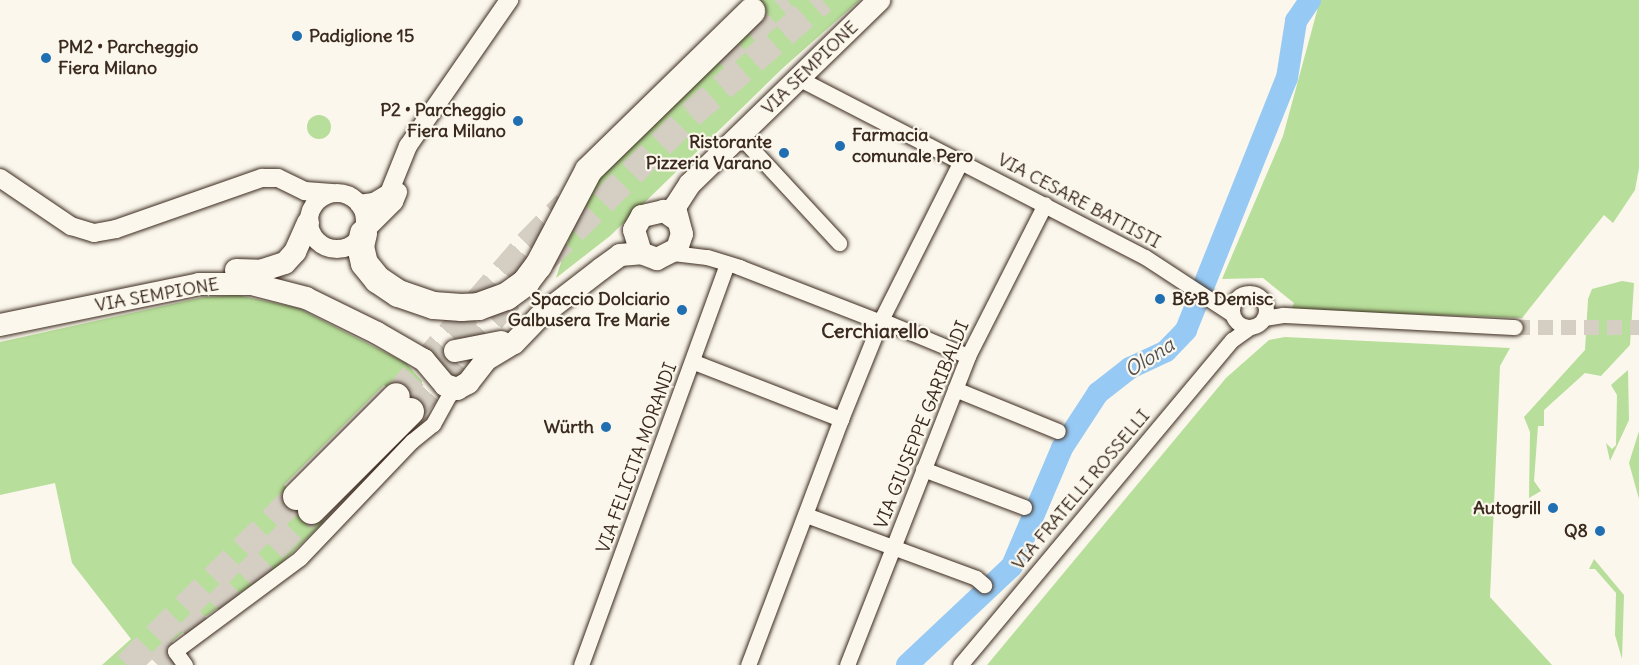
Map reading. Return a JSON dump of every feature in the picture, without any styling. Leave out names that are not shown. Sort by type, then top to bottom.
[{"type":"highway","points":[[363,233],[360,246],[364,263],[377,279],[398,293],[433,305],[461,307],[478,306],[506,296],[525,282],[538,264],[588,170],[751,11]]},
{"type":"highway","points":[[304,503],[403,404]]},
{"type":"main road","name":"VIA SEMPIONE","points":[[377,333],[428,351],[452,352],[501,342],[534,308],[634,230],[642,216],[672,230],[702,155],[720,141],[740,136],[879,0]]},
{"type":"main road","points":[[139,296],[199,273],[260,271],[279,266],[293,255],[308,223]]},
{"type":"main road","points":[[634,230],[641,253]]},
{"type":"main road","points":[[451,381],[514,343],[539,316],[620,255],[641,253],[657,259],[672,230]]},
{"type":"main road","name":"VIA SEMPIONE","points":[[0,325],[211,283],[264,285],[306,298],[377,333],[424,360],[451,381]]},
{"type":"main road","points":[[452,352],[471,360],[451,381],[440,359],[452,352]]},
{"type":"street","points":[[359,204],[374,202],[389,193],[408,146],[509,0]]},
{"type":"street","name":"VIA CESARE BATTISTI","points":[[798,78],[1145,257],[1187,286],[1211,298],[1233,317]]},
{"type":"street","points":[[740,136],[839,243]]},
{"type":"street","points":[[748,665],[841,419],[881,321],[961,161]]},
{"type":"street","points":[[246,185],[273,184],[288,191],[301,205],[315,239],[328,249],[347,247],[394,202],[399,166]]},
{"type":"street","points":[[0,178],[71,226],[94,233],[273,177],[305,190],[347,195],[359,204],[365,217],[363,233]]},
{"type":"street","points":[[308,223],[314,204],[332,193]]},
{"type":"street","name":"VIA GIUSEPPE GARIBALDI","points":[[847,665],[968,356],[1045,204]]},
{"type":"street","points":[[672,230],[707,257],[881,321],[968,356]]},
{"type":"street","name":"VIA FELICITA MORANDI","points":[[581,665],[694,362],[727,264]]},
{"type":"street","points":[[1232,340],[1235,299],[1250,292],[1260,296],[1265,312]]},
{"type":"street","name":"VIA CESARE BATTISTI","points":[[1211,298],[1235,299]]},
{"type":"street","points":[[1265,312],[1283,315],[1515,327]]},
{"type":"street","points":[[1233,317],[1250,327],[1265,312]]},
{"type":"street","name":"VIA FRATELLI ROSSELLI","points":[[960,665],[1232,340],[1250,327]]},
{"type":"street","points":[[694,362],[841,419]]},
{"type":"street","points":[[185,665],[175,651],[284,574],[412,441],[451,381]]},
{"type":"street","points":[[955,389],[1058,430]]},
{"type":"street","points":[[923,469],[1023,507]]},
{"type":"street","points":[[806,514],[976,578],[984,585]]},
{"type":"green space","points":[[751,0],[860,0],[784,67],[610,236],[556,278],[579,208],[589,189]]},
{"type":"green space","points":[[1320,0],[1639,0],[1639,168],[1635,190],[1613,223],[1604,215],[1522,318],[1291,310],[1294,303],[1263,278],[1222,279],[1283,136]]},
{"type":"green space","points":[[319,115],[328,118],[331,127],[328,136],[319,139],[310,136],[307,127],[310,118]]},
{"type":"green space","points":[[1622,281],[1634,283],[1630,345],[1601,376],[1585,373],[1544,410],[1544,426],[1538,426],[1534,481],[1541,491],[1529,498],[1530,432],[1524,417],[1585,350],[1588,299],[1592,289]]},
{"type":"green space","points":[[238,295],[298,308],[406,363],[422,381],[423,410],[419,419],[384,385],[284,485],[324,522],[275,569],[187,629],[144,665],[102,665],[131,639],[72,563],[55,483],[0,495],[0,342],[204,297]]},
{"type":"green space","points":[[1285,337],[1510,348],[1500,366],[1490,597],[1552,665],[987,665],[1226,378],[1269,340]]},
{"type":"green space","points":[[1628,370],[1629,420],[1610,461],[1606,443],[1612,449],[1616,445],[1617,395],[1611,385]]},
{"type":"green space","points":[[1639,431],[1639,499],[1629,463]]},
{"type":"green space","points":[[1594,559],[1624,595],[1622,659],[1615,635],[1616,593],[1595,569],[1589,569]]},
{"type":"waterway","name":"Olona","points":[[907,665],[1012,566],[1062,448],[1098,393],[1130,368],[1166,351],[1186,330],[1287,78],[1296,21],[1310,0]]},
{"type":"tunnel","points":[[717,59],[787,0]]},
{"type":"tunnel","points":[[544,259],[691,114],[822,0]]},
{"type":"tunnel","points":[[396,396],[527,244],[566,204]]},
{"type":"tunnel","points":[[410,411],[519,288]]},
{"type":"tunnel","points":[[1515,327],[1639,327]]},
{"type":"tunnel","points":[[127,665],[296,496]]},
{"type":"tunnel","points":[[158,665],[311,510]]},
{"type":"place","name":"Padiglione 15","points":[[297,36]]},
{"type":"place","name":"PM2 • Parcheggio Fiera Milano","points":[[46,58]]},
{"type":"place","name":"P2 • Parcheggio Fiera Milano","points":[[518,121]]},
{"type":"place","name":"Farmacia comunale Pero","points":[[840,146]]},
{"type":"place","name":"Ristorante Pizzeria Varano","points":[[784,153]]},
{"type":"place","name":"B&B Demisc","points":[[1160,299]]},
{"type":"place","name":"Spaccio Dolciario Galbusera Tre Marie","points":[[682,310]]},
{"type":"place","name":"Würth","points":[[606,427]]},
{"type":"place","name":"Autogrill","points":[[1553,508]]},
{"type":"place","name":"Q8","points":[[1600,531]]},
{"type":"district","name":"Cerchiarello","points":[[875,330]]}]
